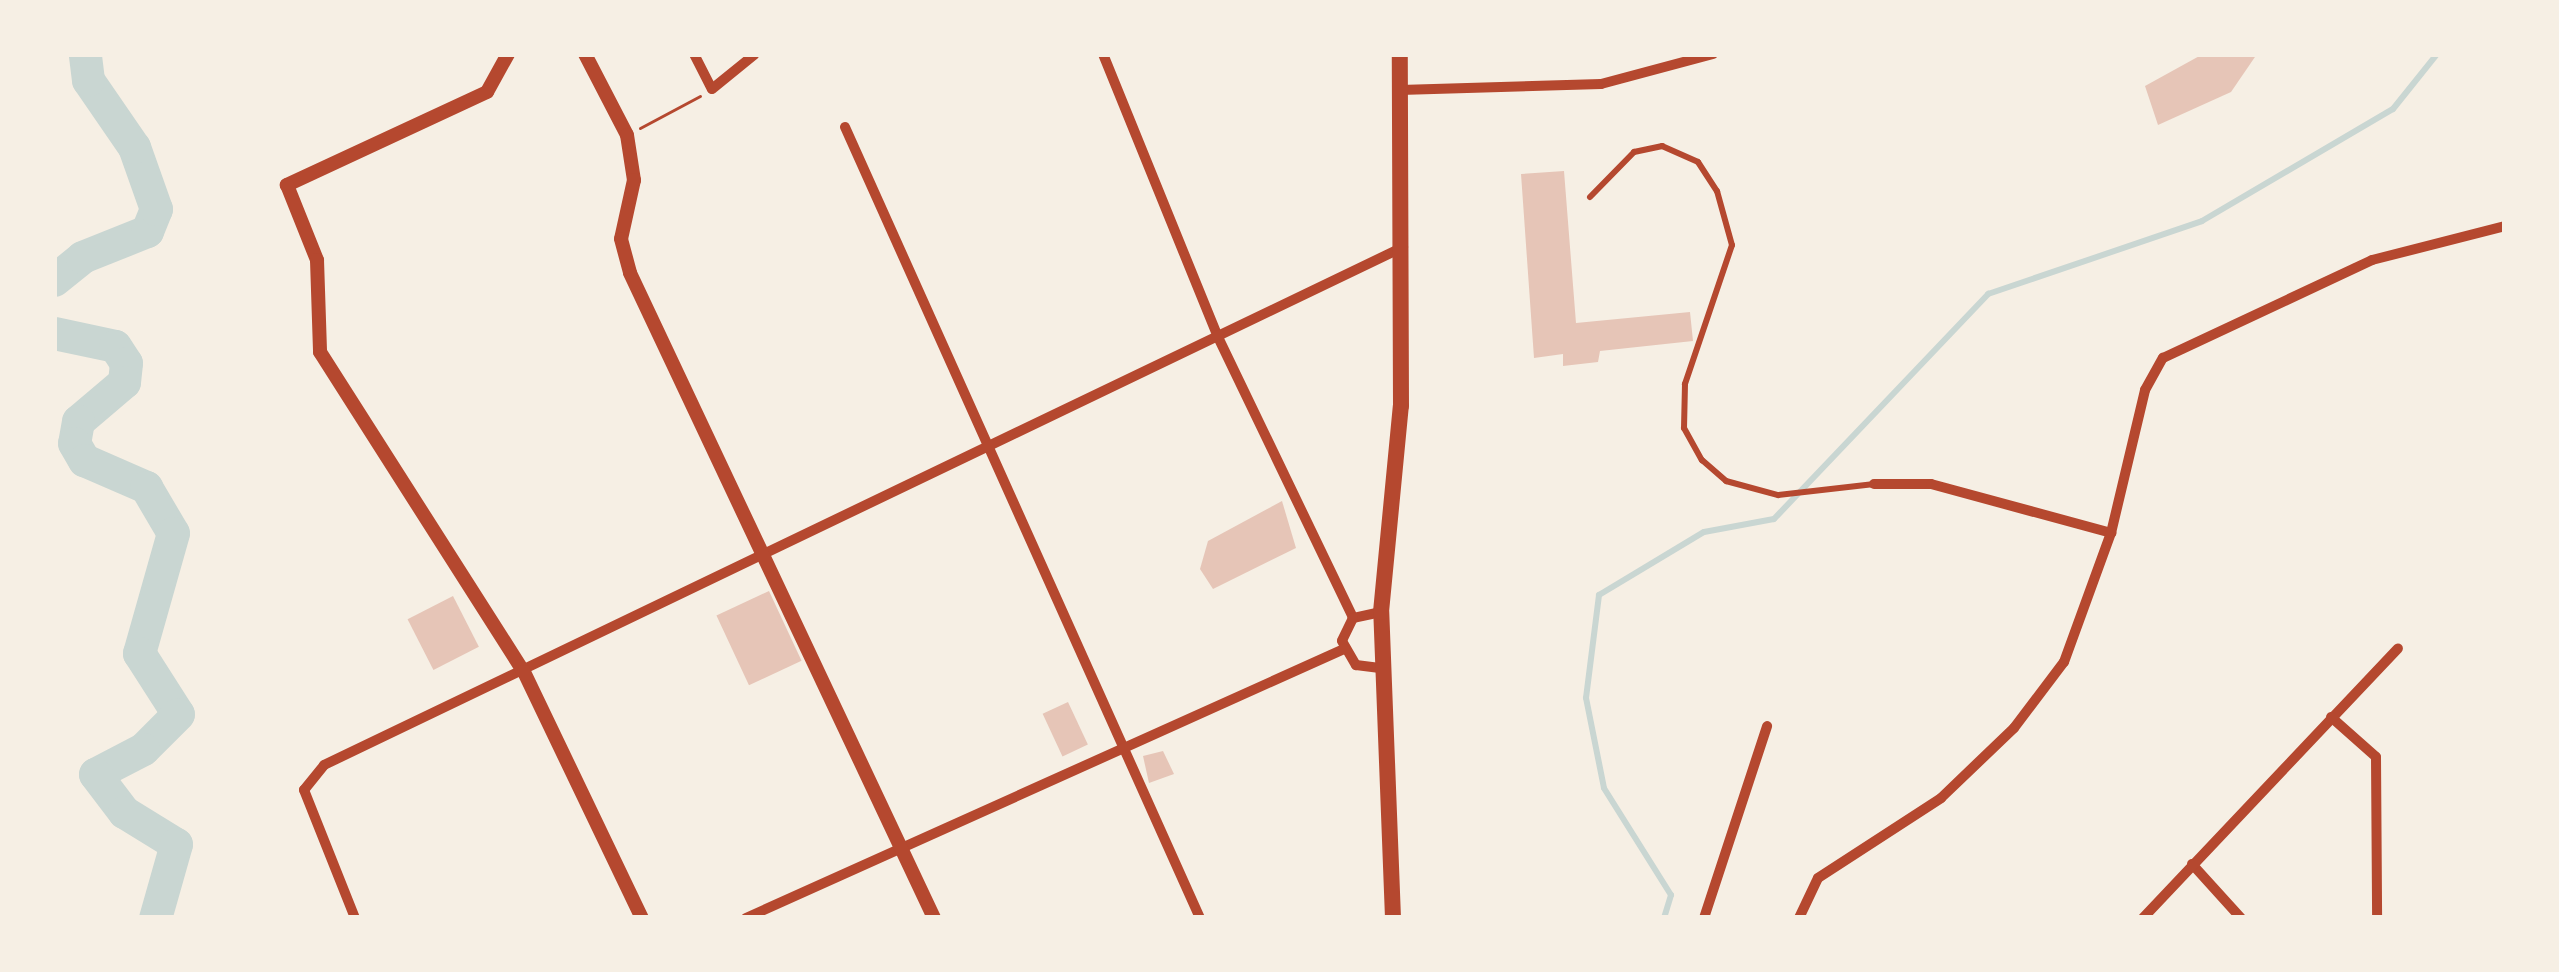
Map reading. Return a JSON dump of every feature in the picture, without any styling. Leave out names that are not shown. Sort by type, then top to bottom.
[{"type":"main road","points":[[1393,918],[1381,612],[1396,500],[1406,246],[1400,54]]},
{"type":"street","points":[[508,54],[487,92],[287,185],[317,260],[320,352],[524,672],[642,918]]},
{"type":"street","points":[[585,54],[627,135],[634,180],[621,239],[630,273],[934,918]]},
{"type":"street","points":[[694,54],[712,89],[755,54]]},
{"type":"street","points":[[1103,54],[1217,334],[1353,618],[1344,650]]},
{"type":"street","points":[[1400,90],[1601,84],[1713,54]]},
{"type":"street","points":[[844,127],[1127,745],[1200,918]]},
{"type":"street","points":[[1799,918],[1832,864],[1907,826],[2014,728],[2064,662],[2111,533],[2145,389],[2163,358],[2372,260],[2505,226]]},
{"type":"street","points":[[355,918],[304,790],[324,765],[764,558],[1406,246]]},
{"type":"street","points":[[1874,484],[1931,484],[2111,533]]},
{"type":"street","points":[[1353,618],[1381,612]]},
{"type":"street","points":[[2143,918],[2398,648]]},
{"type":"street","points":[[746,918],[1344,650]]},
{"type":"street","points":[[1344,650],[1362,668],[1382,668]]},
{"type":"street","points":[[2331,717],[2376,757],[2378,918]]},
{"type":"street","points":[[1704,918],[1767,726]]},
{"type":"street","points":[[2192,864],[2241,918]]},
{"type":"lane","points":[[1590,196],[1634,152],[1662,146],[1698,162],[1717,191],[1732,244],[1726,281],[1685,384],[1684,428],[1702,460],[1726,481],[1778,495],[1874,484]]},
{"type":"path","points":[[627,135],[712,89]]},
{"type":"building","points":[[2203,54],[2257,54],[2231,92],[2158,125],[2145,86]]},
{"type":"building","points":[[1564,171],[1576,323],[1690,312],[1693,341],[1600,351],[1598,362],[1563,366],[1563,354],[1534,358],[1521,174]]},
{"type":"building","points":[[1282,501],[1296,548],[1213,589],[1200,569],[1208,541]]},
{"type":"building","points":[[769,591],[802,661],[749,685],[716,616]]},
{"type":"building","points":[[453,596],[479,647],[433,670],[408,619]]},
{"type":"building","points":[[1068,702],[1088,745],[1062,756],[1043,714]]},
{"type":"building","points":[[1163,751],[1174,774],[1149,783],[1143,756]]},
{"type":"waterway","points":[[54,280],[82,257],[147,231],[156,209],[134,147],[88,80],[85,54]]},
{"type":"waterway","points":[[1664,918],[1671,895],[1604,788],[1586,698],[1599,595],[1704,532],[1774,519],[1988,294],[2202,221],[2393,109],[2437,54]]},
{"type":"waterway","points":[[54,333],[115,346],[126,363],[124,382],[78,421],[74,443],[84,460],[146,487],[173,533],[139,653],[178,714],[143,749],[95,774],[124,812],[176,844],[155,918]]}]
